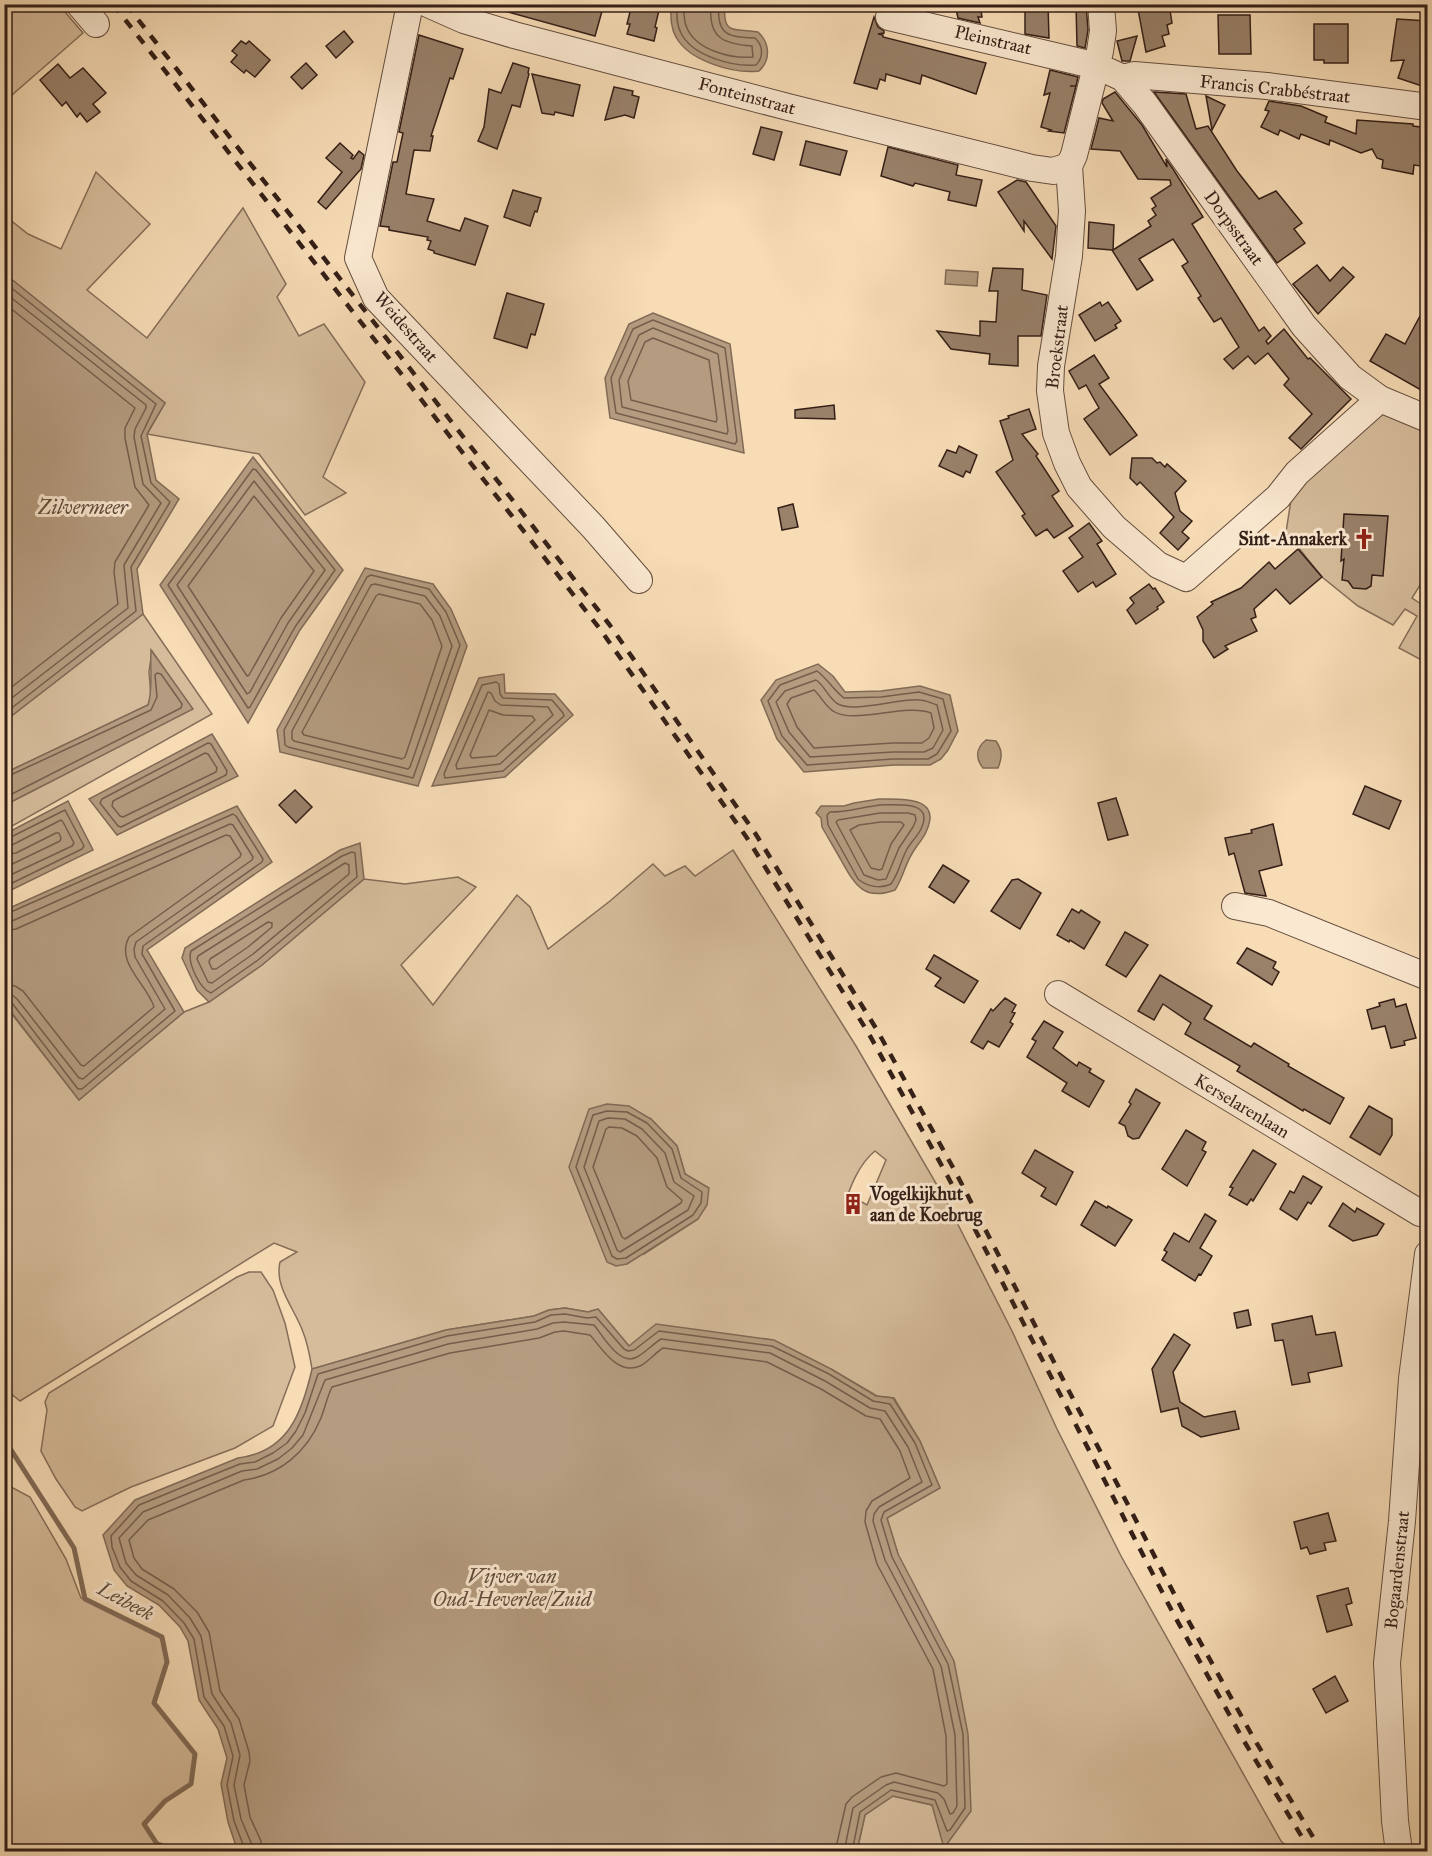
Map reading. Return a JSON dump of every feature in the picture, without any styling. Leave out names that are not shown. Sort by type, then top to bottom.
[{"type":"street","points":[[79,4],[96,24]]},
{"type":"street","name":"Weidestraat","points":[[410,4],[358,258],[376,298],[593,527],[639,580]]},
{"type":"street","name":"Fonteinstraat","points":[[428,4],[464,20],[496,30],[788,107],[1032,168],[1053,171],[1069,166]]},
{"type":"street","points":[[1097,66],[1103,32],[1101,4]]},
{"type":"street","name":"Pleinstraat","points":[[890,16],[1097,66]]},
{"type":"street","name":"Broekstraat","points":[[1097,66],[1069,166],[1072,211],[1069,256],[1051,374],[1052,410],[1056,433],[1079,487],[1114,527],[1158,565],[1186,578],[1278,497],[1297,473],[1386,401]]},
{"type":"street","name":"Dorpsstraat","points":[[1097,66],[1123,78],[1145,104],[1304,326],[1350,377],[1386,401],[1428,419]]},
{"type":"street","name":"Francis Crabbéstraat","points":[[1123,78],[1134,75],[1267,87],[1428,107]]},
{"type":"street","points":[[1235,906],[1269,913],[1428,976]]},
{"type":"street","name":"Kerselarenlaan","points":[[1058,994],[1420,1213],[1428,1215]]},
{"type":"street","name":"Bogaardenstraat","points":[[1399,1851],[1395,1821],[1387,1664],[1402,1521],[1412,1379],[1428,1254]]},
{"type":"shaded area","points":[[5,4],[59,5],[83,33],[5,101]]},
{"type":"shaded area","points":[[96,172],[150,224],[87,290],[147,338],[243,208],[286,284],[277,297],[299,336],[324,324],[365,382],[323,477],[346,493],[305,515],[259,454],[147,434],[165,403],[5,274],[4,215],[28,234],[61,249]]},
{"type":"shaded area","points":[[1371,414],[1387,414],[1427,431],[1427,574],[1412,598],[1424,606],[1427,600],[1427,663],[1399,648],[1417,616],[1405,609],[1393,625],[1358,606],[1322,577],[1286,532],[1294,481]]},
{"type":"shaded area","points":[[143,614],[212,714],[5,830],[5,805],[192,709],[152,651],[149,672],[151,696],[148,705],[5,773],[5,721]]},
{"type":"shaded area","points":[[733,850],[856,1046],[944,1197],[1121,1556],[1281,1841],[1292,1851],[857,1851],[865,1815],[893,1796],[932,1805],[898,1554],[887,1518],[940,1488],[920,1441],[894,1398],[877,1396],[831,1369],[629,1346],[598,1309],[588,1312],[565,1308],[549,1310],[534,1316],[446,1330],[312,1369],[305,1337],[280,1280],[280,1262],[297,1252],[274,1243],[20,1401],[4,1388],[4,1004],[79,1100],[184,1012],[209,1002],[262,965],[364,879],[405,884],[458,877],[476,887],[401,965],[433,1005],[517,895],[530,907],[548,949],[653,864],[665,876],[685,866],[695,876]],"holes":[[[651,1119],[677,1146],[685,1174],[708,1188],[698,1219],[644,1254]],[[875,1151],[886,1160],[867,1205],[860,1201],[859,1209],[845,1206],[856,1176]]]},
{"type":"shaded area","points":[[249,1272],[261,1272],[273,1290],[285,1323],[295,1367],[273,1426],[235,1448],[131,1487],[82,1511],[75,1507],[41,1451],[47,1410],[45,1402],[49,1393],[237,1277]]},
{"type":"shaded area","points":[[4,1479],[11,1487],[30,1497],[66,1559],[81,1598],[162,1637],[167,1662],[154,1703],[195,1754],[191,1784],[165,1801],[144,1824],[157,1844],[182,1851],[5,1851]]},
{"type":"water","points":[[671,5],[725,5],[728,26],[737,30],[758,32],[762,36],[768,51],[763,67],[759,71],[725,68],[691,53],[674,33]]},
{"type":"water","points":[[946,270],[978,272],[977,286],[945,284]]},
{"type":"water","name":"Zilvermeer","points":[[5,274],[165,403],[147,434],[156,480],[179,499],[137,569],[143,614],[5,721]]},
{"type":"water","points":[[653,313],[730,344],[744,453],[610,418],[605,378],[629,324]]},
{"type":"water","points":[[253,457],[343,570],[300,630],[248,723],[160,585]]},
{"type":"water","points":[[365,568],[433,584],[451,609],[467,646],[418,786],[280,752],[277,730]]},
{"type":"water","points":[[151,650],[193,709],[5,805],[5,773],[148,705],[151,686]]},
{"type":"water","points":[[818,664],[833,676],[845,692],[881,691],[920,686],[950,695],[958,731],[948,750],[941,759],[930,765],[894,765],[804,772],[777,739],[761,700],[776,680]]},
{"type":"water","points":[[504,674],[505,693],[555,694],[573,715],[505,777],[432,786],[479,678]]},
{"type":"water","points":[[212,734],[238,776],[117,835],[89,799]]},
{"type":"water","points":[[986,740],[996,741],[1000,748],[1001,758],[998,768],[983,768],[979,761],[979,750]]},
{"type":"water","points":[[879,799],[918,802],[929,812],[930,820],[925,835],[910,857],[895,890],[875,894],[867,892],[855,883],[822,827],[821,818],[816,813],[821,806],[844,806]]},
{"type":"water","points":[[68,801],[93,850],[5,893],[5,834]]},
{"type":"water","points":[[237,806],[272,862],[147,950],[184,1012],[79,1100],[5,1004],[5,910]]},
{"type":"water","points":[[360,843],[364,879],[262,965],[209,1002],[197,990],[182,958],[185,948],[340,850]]},
{"type":"water","points":[[607,1104],[629,1106],[651,1119],[677,1146],[685,1174],[709,1188],[707,1205],[698,1219],[627,1264],[616,1266],[607,1262],[569,1167],[589,1109]]},
{"type":"water","name":"Vijver van Oud-Heverlee/Zuid","points":[[565,1308],[588,1312],[598,1309],[629,1346],[656,1324],[774,1340],[831,1369],[876,1396],[893,1398],[920,1441],[940,1488],[887,1518],[898,1554],[954,1661],[968,1734],[971,1811],[944,1848],[932,1805],[893,1796],[865,1815],[857,1851],[242,1852],[236,1846],[228,1822],[221,1784],[227,1758],[218,1729],[199,1700],[188,1641],[180,1627],[159,1605],[127,1586],[114,1570],[103,1535],[135,1500],[238,1458],[255,1454],[281,1439],[297,1415],[312,1369],[446,1330],[534,1316],[549,1310]]},
{"type":"building","points":[[498,4],[604,4],[595,36],[497,9]]},
{"type":"building","points":[[632,4],[654,4],[653,9],[659,10],[654,41],[627,34]]},
{"type":"building","points":[[955,4],[980,4],[982,17],[978,17],[980,23],[958,18]]},
{"type":"building","points":[[1025,4],[1048,4],[1049,38],[1025,34]]},
{"type":"building","points":[[1076,4],[1086,4],[1088,30],[1085,48],[1077,46]]},
{"type":"building","points":[[1137,4],[1169,4],[1172,23],[1167,25],[1169,34],[1162,36],[1165,46],[1146,52]]},
{"type":"building","points":[[1218,15],[1250,15],[1251,54],[1219,54]]},
{"type":"building","points":[[874,17],[878,27],[884,31],[878,34],[883,37],[986,63],[976,94],[922,75],[920,84],[886,74],[885,81],[880,79],[877,89],[854,83]]},
{"type":"building","points":[[1397,19],[1428,21],[1428,88],[1398,78],[1404,60],[1391,61]]},
{"type":"building","points":[[1314,24],[1348,24],[1348,63],[1324,63],[1324,60],[1314,60]]},
{"type":"building","points":[[344,31],[353,42],[336,58],[326,46]]},
{"type":"building","points":[[419,35],[463,49],[453,79],[450,78],[431,136],[433,136],[430,151],[414,150],[406,194],[434,199],[427,221],[460,231],[465,218],[488,226],[475,265],[434,253],[428,249],[431,241],[427,240],[428,237],[389,230],[389,227],[380,226],[393,162],[397,162],[403,133],[399,132]]},
{"type":"building","points":[[1137,36],[1130,61],[1122,61],[1117,41]]},
{"type":"building","points":[[241,41],[246,44],[249,41],[270,60],[255,77],[246,70],[244,73],[231,62],[237,55],[232,51]]},
{"type":"building","points":[[306,63],[317,75],[302,89],[291,77]]},
{"type":"building","points":[[513,63],[529,68],[529,74],[520,107],[512,105],[497,149],[478,141],[484,127],[489,89],[501,93]]},
{"type":"building","points":[[58,64],[70,78],[83,68],[106,93],[93,104],[100,112],[87,122],[80,113],[77,117],[66,102],[62,106],[40,80]]},
{"type":"building","points":[[1050,70],[1078,77],[1064,133],[1049,131],[1051,130],[1041,127],[1050,93],[1044,95]]},
{"type":"building","points":[[532,74],[580,85],[573,116],[555,112],[554,115],[542,113]]},
{"type":"building","points":[[614,87],[633,91],[632,95],[639,97],[634,118],[625,115],[605,120]]},
{"type":"building","points":[[1115,92],[1142,125],[1167,167],[1166,159],[1203,217],[1192,224],[1259,331],[1264,327],[1271,336],[1266,341],[1268,344],[1284,329],[1308,359],[1310,358],[1351,399],[1301,449],[1289,438],[1312,414],[1284,385],[1289,379],[1268,353],[1255,364],[1248,356],[1233,369],[1224,359],[1239,347],[1221,318],[1214,322],[1198,298],[1201,296],[1182,266],[1188,262],[1173,239],[1139,259],[1153,280],[1137,290],[1112,250],[1088,248],[1089,222],[1114,225],[1113,250],[1151,226],[1148,221],[1156,215],[1152,209],[1156,206],[1151,198],[1171,185],[1170,180],[1138,179],[1120,151],[1091,149],[1099,118],[1113,121],[1102,103],[1103,99]]},
{"type":"building","points":[[1154,92],[1186,94],[1196,129],[1208,126],[1237,171],[1259,199],[1276,191],[1302,223],[1294,229],[1305,243],[1277,263]]},
{"type":"building","points":[[1206,96],[1225,105],[1212,130]]},
{"type":"building","points":[[1269,101],[1301,106],[1327,117],[1325,122],[1356,134],[1357,120],[1413,124],[1413,126],[1428,128],[1428,167],[1414,165],[1413,174],[1382,168],[1383,160],[1377,158],[1372,149],[1361,153],[1330,140],[1329,145],[1301,134],[1299,139],[1280,130],[1278,135],[1261,127],[1269,111],[1265,110]]},
{"type":"building","points":[[761,127],[782,132],[774,160],[753,154]]},
{"type":"building","points":[[806,141],[847,151],[840,175],[800,165]]},
{"type":"building","points":[[340,143],[353,155],[351,158],[353,159],[359,151],[364,155],[361,169],[326,209],[318,202],[342,172],[326,158]]},
{"type":"building","points":[[888,147],[958,165],[956,175],[982,180],[976,206],[948,200],[950,192],[915,183],[913,186],[881,176]]},
{"type":"building","points":[[1017,180],[1026,182],[1056,226],[1052,259],[1024,221],[1024,231],[998,192]]},
{"type":"building","points":[[513,190],[541,198],[530,226],[504,217]]},
{"type":"building","points":[[1317,265],[1330,281],[1343,267],[1354,277],[1318,314],[1293,284]]},
{"type":"building","points":[[993,268],[1023,269],[1022,290],[1047,295],[1041,336],[1018,336],[1018,366],[989,364],[990,354],[951,349],[937,331],[980,336],[980,321],[996,322],[998,291],[989,291]]},
{"type":"building","points":[[507,293],[544,304],[535,335],[531,334],[527,348],[494,338]]},
{"type":"building","points":[[1428,301],[1428,394],[1370,361],[1386,334],[1405,344]]},
{"type":"building","points":[[1100,302],[1102,306],[1108,302],[1121,321],[1115,325],[1117,328],[1095,341],[1079,315]]},
{"type":"building","points":[[1094,355],[1109,378],[1099,384],[1137,435],[1110,455],[1084,419],[1099,408],[1086,385],[1079,389],[1069,371]]},
{"type":"building","points":[[834,405],[835,419],[795,418],[795,410]]},
{"type":"building","points":[[1029,409],[1036,429],[1022,434],[1038,454],[1036,456],[1059,491],[1052,496],[1073,526],[1054,538],[1047,529],[1036,536],[1022,516],[1025,514],[996,472],[1013,460],[1000,421]]},
{"type":"building","points":[[959,446],[977,455],[970,473],[966,471],[963,477],[939,466],[947,450],[956,453]]},
{"type":"building","points":[[1132,458],[1152,458],[1165,467],[1167,464],[1186,481],[1175,493],[1180,511],[1192,521],[1182,532],[1189,538],[1178,550],[1160,533],[1174,517],[1140,482],[1137,485],[1130,478]]},
{"type":"building","points":[[793,504],[798,527],[782,530],[778,508]]},
{"type":"building","name":"Sint-Annakerk","points":[[1344,514],[1388,516],[1383,576],[1372,575],[1371,586],[1366,589],[1353,588],[1348,581],[1342,580]]},
{"type":"building","points":[[1089,523],[1102,541],[1097,544],[1116,574],[1096,587],[1093,582],[1078,592],[1063,571],[1083,557],[1069,538]]},
{"type":"building","points":[[1298,549],[1322,577],[1290,604],[1276,589],[1254,609],[1256,617],[1251,619],[1257,631],[1225,646],[1228,649],[1214,658],[1203,641],[1203,630],[1197,617],[1213,604],[1211,602],[1241,588],[1269,562],[1275,569]]},
{"type":"building","points":[[1149,584],[1153,589],[1155,588],[1164,602],[1136,624],[1127,610],[1134,603],[1130,598]]},
{"type":"building","points":[[1365,786],[1401,801],[1389,829],[1353,814]]},
{"type":"building","points":[[295,790],[312,807],[296,823],[279,805]]},
{"type":"building","points":[[1116,798],[1128,835],[1108,840],[1098,803]]},
{"type":"building","points":[[1273,824],[1282,865],[1259,871],[1266,896],[1245,893],[1234,853],[1229,855],[1225,838],[1252,833],[1251,830]]},
{"type":"building","points":[[943,865],[969,881],[954,903],[929,887]]},
{"type":"building","points":[[1018,879],[1041,893],[1020,929],[991,911],[1012,880]]},
{"type":"building","points":[[1072,909],[1079,913],[1081,910],[1100,922],[1084,949],[1057,935]]},
{"type":"building","points":[[1125,932],[1148,945],[1126,977],[1106,965]]},
{"type":"building","points":[[1247,948],[1276,962],[1273,968],[1279,972],[1272,985],[1237,963]]},
{"type":"building","points":[[934,955],[978,981],[964,1003],[935,986],[941,978],[926,969]]},
{"type":"building","points":[[1160,975],[1212,1006],[1204,1019],[1251,1047],[1254,1043],[1289,1064],[1288,1066],[1344,1098],[1330,1124],[1304,1109],[1303,1111],[1237,1071],[1240,1066],[1185,1034],[1191,1023],[1163,1004],[1154,1020],[1138,1011]]},
{"type":"building","points":[[1005,998],[1016,1005],[1010,1022],[1013,1024],[999,1047],[988,1041],[983,1049],[971,1042],[991,1009],[993,1011]]},
{"type":"building","points":[[1394,999],[1396,1007],[1406,1004],[1416,1038],[1404,1041],[1405,1045],[1391,1048],[1385,1026],[1372,1029],[1367,1010],[1380,1006],[1379,1003]]},
{"type":"building","points":[[1044,1021],[1063,1032],[1053,1048],[1077,1066],[1079,1062],[1091,1069],[1089,1072],[1104,1081],[1089,1107],[1062,1091],[1067,1083],[1027,1057],[1036,1041],[1032,1039]]},
{"type":"building","points":[[1136,1089],[1160,1103],[1139,1138],[1133,1139],[1128,1136],[1125,1126],[1119,1123],[1131,1104],[1129,1102]]},
{"type":"building","points":[[1369,1106],[1392,1119],[1392,1135],[1380,1155],[1350,1137]]},
{"type":"building","points":[[1186,1130],[1206,1142],[1202,1150],[1206,1152],[1187,1186],[1162,1169]]},
{"type":"building","points":[[1035,1150],[1073,1172],[1056,1205],[1041,1196],[1046,1188],[1022,1173]]},
{"type":"building","points":[[1253,1150],[1276,1164],[1253,1201],[1251,1199],[1247,1205],[1229,1195],[1233,1188],[1230,1187]]},
{"type":"building","points":[[1303,1176],[1322,1187],[1311,1204],[1308,1202],[1297,1220],[1280,1209],[1290,1191],[1294,1193]]},
{"type":"building","points":[[1095,1201],[1132,1220],[1115,1246],[1081,1225]]},
{"type":"building","points":[[1343,1203],[1355,1212],[1357,1208],[1384,1224],[1377,1235],[1353,1241],[1329,1226]]},
{"type":"building","points":[[1205,1214],[1216,1221],[1200,1248],[1212,1256],[1195,1281],[1162,1260],[1167,1252],[1164,1250],[1174,1233],[1189,1242]]},
{"type":"building","points":[[1248,1310],[1251,1325],[1237,1328],[1234,1313]]},
{"type":"building","points":[[1312,1316],[1316,1335],[1335,1332],[1342,1366],[1308,1373],[1310,1382],[1292,1385],[1283,1340],[1275,1341],[1272,1324]]},
{"type":"building","points":[[1174,1334],[1190,1345],[1173,1372],[1180,1402],[1204,1417],[1235,1411],[1239,1429],[1201,1437],[1182,1426],[1178,1408],[1161,1412],[1152,1369]]},
{"type":"building","points":[[1328,1513],[1336,1541],[1324,1543],[1326,1550],[1310,1554],[1307,1547],[1301,1549],[1294,1522]]},
{"type":"building","points":[[1348,1588],[1352,1603],[1346,1605],[1352,1625],[1327,1632],[1317,1596]]},
{"type":"building","points":[[1335,1676],[1348,1701],[1326,1713],[1313,1689]]},
{"type":"waterway","name":"Leibeek","points":[[4,1439],[74,1548],[85,1599],[162,1637],[167,1662],[154,1703],[195,1754],[191,1784],[165,1801],[144,1824],[157,1844],[182,1852]]},
{"type":"railway","points":[[113,4],[600,629],[747,838],[869,1034],[948,1177],[1174,1615],[1244,1741],[1311,1852]]},
{"type":"railway","points":[[126,4],[609,624],[755,833],[877,1030],[956,1173],[1183,1611],[1253,1737],[1322,1852]]},
{"type":"place","name":"Sint-Annakerk","points":[[1364,539]]},
{"type":"place","name":"Vogelkijkhut aan de Koebrug","points":[[853,1204]]}]
